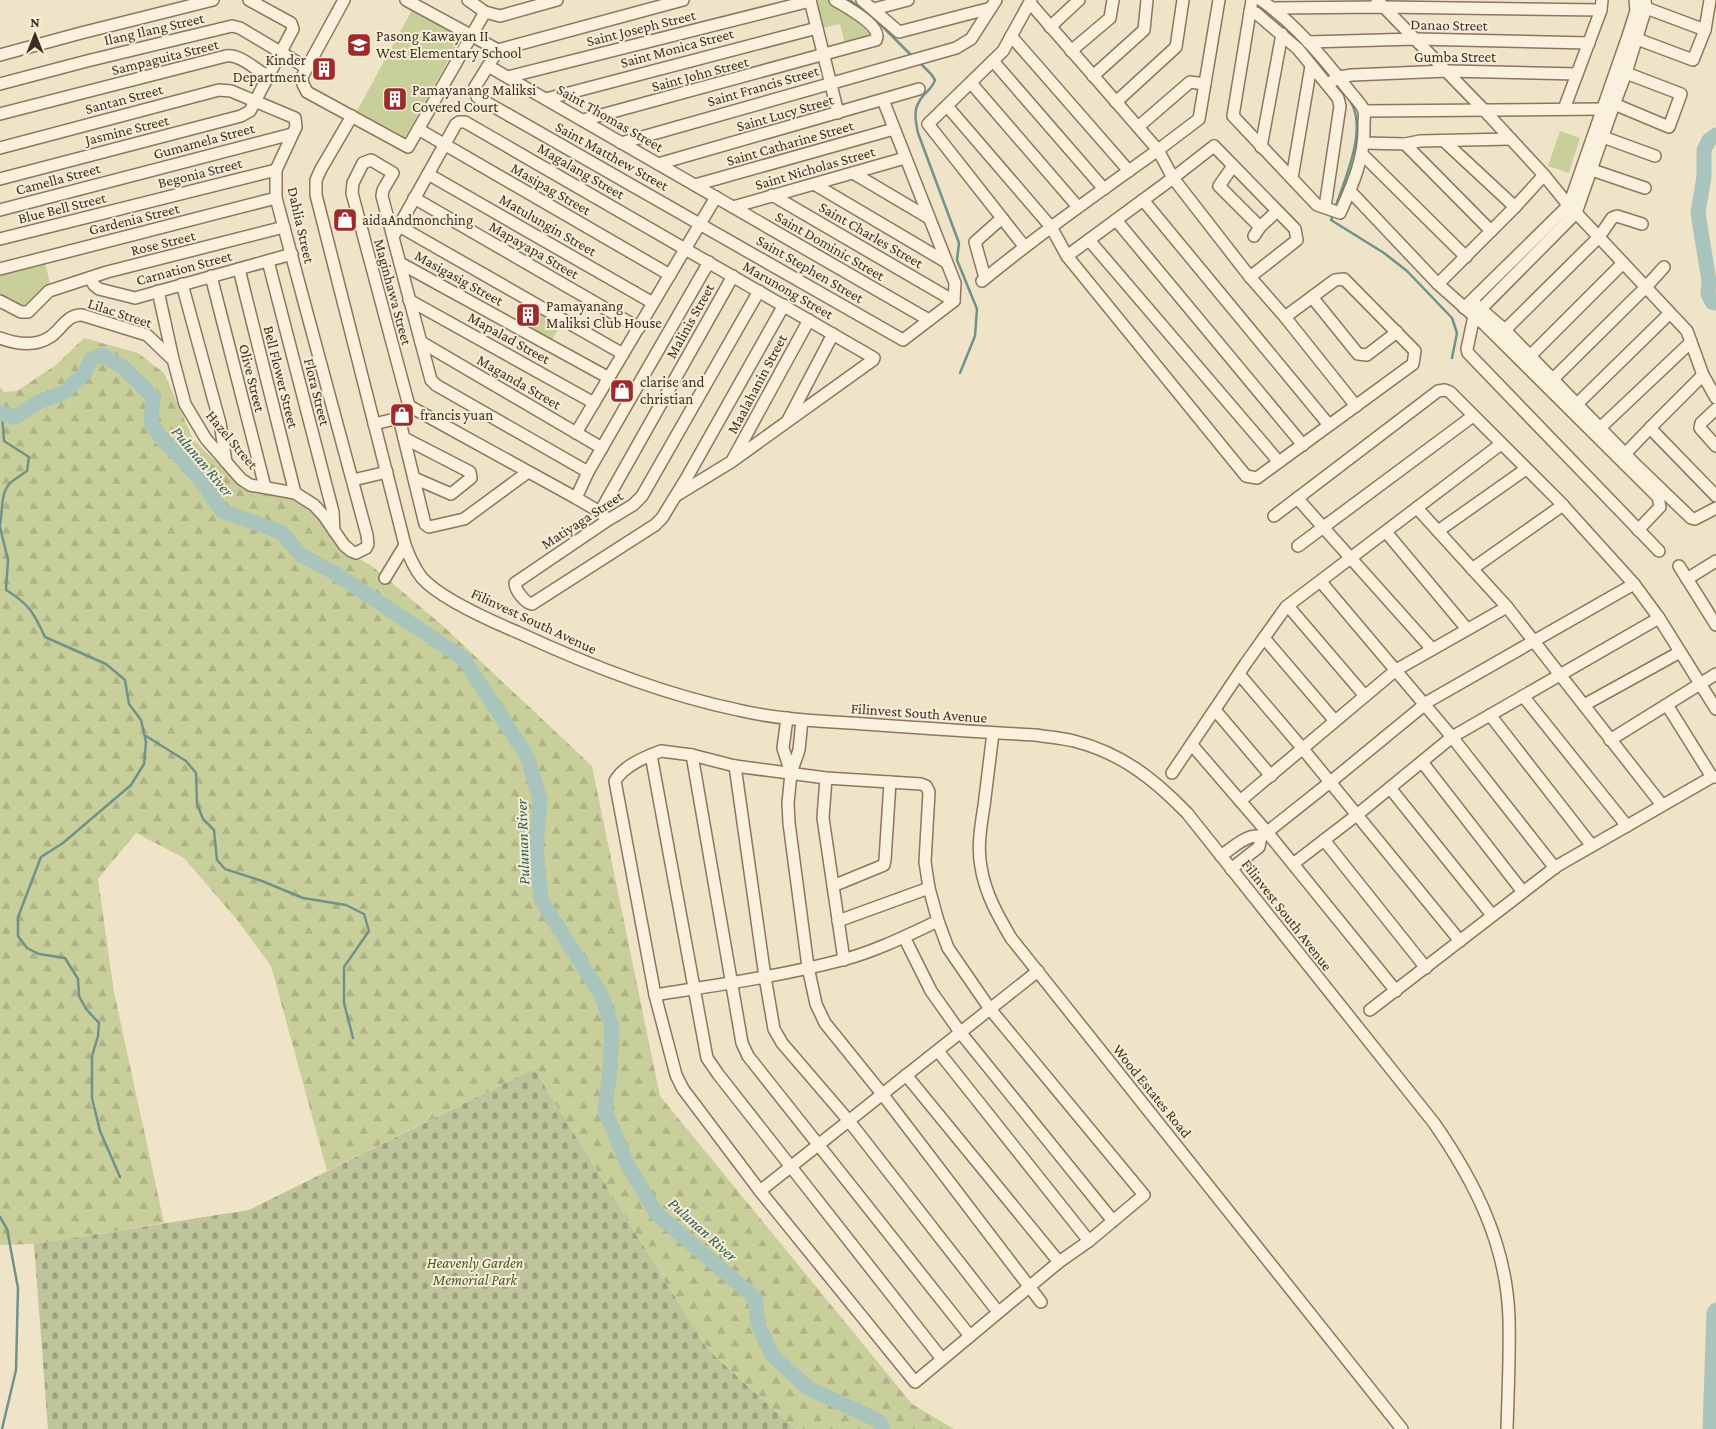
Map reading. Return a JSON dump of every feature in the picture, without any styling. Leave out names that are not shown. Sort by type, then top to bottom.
[{"type":"street","points":[[0,55],[213,0]]},
{"type":"street","points":[[249,0],[291,23],[293,26],[293,30],[267,76],[256,101],[294,118],[296,127],[292,134]]},
{"type":"street","points":[[344,0],[302,77],[303,84],[307,92],[408,147],[485,12]]},
{"type":"street","points":[[468,0],[485,12],[500,16],[557,0]]},
{"type":"street","points":[[521,0],[532,6]]},
{"type":"street","points":[[413,2],[498,50],[683,0]]},
{"type":"street","points":[[810,0],[838,113]]},
{"type":"street","name":"Saint Joseph Street","points":[[508,77],[810,0]]},
{"type":"street","name":"Saint John Street","points":[[583,120],[824,56],[876,40],[877,32],[866,21],[835,0]]},
{"type":"street","points":[[862,0],[900,32],[993,4]]},
{"type":"street","points":[[874,9],[908,0]]},
{"type":"street","points":[[1050,27],[1080,0]]},
{"type":"street","points":[[1071,51],[1110,18],[1113,0]]},
{"type":"street","points":[[1093,76],[1144,30],[1147,0]]},
{"type":"street","points":[[1116,102],[1176,47],[1183,0]]},
{"type":"street","points":[[1002,218],[975,242],[983,280],[1024,246],[1199,119],[1219,0]]},
{"type":"street","points":[[1261,0],[1308,42],[1333,80],[1364,111],[1602,109]]},
{"type":"street","points":[[1573,209],[1602,109],[1636,11],[1635,0]]},
{"type":"street","points":[[1637,39],[1694,60],[1705,30],[1710,0]]},
{"type":"street","points":[[1024,246],[928,124],[1003,51],[1030,2],[1158,150],[1173,178],[1250,277],[1285,317],[1356,406]]},
{"type":"street","points":[[1272,8],[1381,3],[1601,5],[1564,109]]},
{"type":"street","points":[[1381,3],[1484,110],[1687,331],[1703,375],[1716,398]]},
{"type":"street","name":"Saint Francis Street","points":[[621,142],[964,44],[971,39],[993,4]]},
{"type":"street","points":[[1658,552],[1468,353],[1467,348],[1472,308],[1573,209],[1592,170],[1626,73],[1646,4],[1705,30]]},
{"type":"street","points":[[1251,5],[1256,13],[1298,49],[1311,66],[1333,80],[1340,106],[1331,210]]},
{"type":"street","points":[[1251,5],[1233,116],[1317,205],[1340,213],[1350,191],[1363,149],[1364,111]]},
{"type":"street","name":"Ilang Ilang Street","points":[[0,84],[232,26],[240,28],[307,68]]},
{"type":"street","name":"Saint Monica Street","points":[[546,99],[817,28]]},
{"type":"street","points":[[1261,147],[1282,34]]},
{"type":"street","points":[[1011,36],[1129,170]]},
{"type":"street","name":"Danao Street","points":[[1308,42],[1416,39],[1589,43]]},
{"type":"street","name":"Saint Matthew Street","points":[[498,50],[475,87],[477,97],[701,223]]},
{"type":"street","name":"Sampaguita Street","points":[[0,114],[232,56],[267,76]]},
{"type":"street","points":[[993,61],[1104,189]]},
{"type":"street","name":"Saint Thomas Street","points":[[488,66],[716,197]]},
{"type":"street","points":[[1292,178],[1311,66]]},
{"type":"street","name":"Gumba Street","points":[[1333,80],[1352,75],[1447,71],[1577,74]]},
{"type":"street","points":[[1614,104],[1669,127],[1681,94],[1626,73]]},
{"type":"street","points":[[970,82],[1078,207]]},
{"type":"street","points":[[1138,128],[1190,82],[1205,84]]},
{"type":"street","name":"Saint Lucy Street","points":[[658,164],[919,89]]},
{"type":"street","name":"Santan Street","points":[[0,148],[219,90],[231,90],[256,101]]},
{"type":"street","points":[[882,100],[954,284],[954,301],[929,320]]},
{"type":"street","name":"Jasmine Street","points":[[0,179],[241,116],[250,111],[256,101]]},
{"type":"street","points":[[947,106],[1051,227],[1067,256],[1246,476],[1257,478],[1412,364],[1415,351],[1344,280],[1335,280],[1285,317]]},
{"type":"street","name":"Filinvest South Avenue","points":[[352,116],[321,168],[316,180],[316,195],[405,545],[411,562],[423,578],[437,590],[486,618],[544,645],[628,678],[684,697],[739,711],[802,720],[1035,735],[1073,740],[1102,750],[1131,764],[1163,788],[1187,813],[1232,868],[1434,1123],[1452,1149],[1481,1202],[1500,1257],[1507,1292],[1509,1318],[1507,1429]]},
{"type":"street","name":"Magalang Street","points":[[444,144],[456,124],[465,122],[686,249]]},
{"type":"street","name":"Masipag Street","points":[[418,129],[670,275]]},
{"type":"street","name":"Saint Catharine Street","points":[[695,185],[894,129]]},
{"type":"street","name":"Dahlia Street","points":[[292,134],[276,170],[276,198],[367,535]]},
{"type":"street","name":"Gumamela Street","points":[[124,178],[292,134]]},
{"type":"street","points":[[1603,137],[1655,156]]},
{"type":"street","points":[[1363,149],[1444,141],[1511,139]]},
{"type":"street","points":[[1444,141],[1515,208]]},
{"type":"street","points":[[444,144],[396,231],[400,262],[429,374],[436,385],[588,472]]},
{"type":"street","points":[[1405,144],[1491,231]]},
{"type":"street","points":[[1067,256],[1214,146],[1295,229],[1297,240],[1250,277]]},
{"type":"street","points":[[1363,149],[1466,257]]},
{"type":"street","name":"Saint Nicholas Street","points":[[733,207],[905,158]]},
{"type":"street","name":"Maginhawa Street","points":[[396,231],[382,196],[383,190],[393,173],[371,160],[367,160],[363,163],[353,184],[352,193],[408,406]]},
{"type":"street","points":[[1233,166],[1219,186],[1257,232],[1278,211]]},
{"type":"street","name":"Begonia Street","points":[[131,206],[276,170]]},
{"type":"street","points":[[1592,170],[1645,188]]},
{"type":"street","points":[[853,173],[929,218]]},
{"type":"street","name":"Matulungin Street","points":[[428,174],[654,303]]},
{"type":"street","points":[[1438,284],[1515,208],[1544,175]]},
{"type":"street","name":"Camella Street","points":[[0,210],[124,178]]},
{"type":"street","points":[[814,184],[946,262]]},
{"type":"street","points":[[1350,191],[1438,284],[1505,330],[1625,454],[1634,469],[1658,497],[1660,502],[1660,507],[1638,530]]},
{"type":"street","name":"Saint Charles Street","points":[[772,196],[954,301]]},
{"type":"street","points":[[576,433],[716,197]]},
{"type":"street","name":"Saint Dominic Street","points":[[716,197],[929,320]]},
{"type":"street","name":"Gardenia Street","points":[[0,269],[276,198]]},
{"type":"street","name":"Mapayapa Street","points":[[414,198],[639,328]]},
{"type":"street","points":[[1143,200],[1330,425]]},
{"type":"street","name":"Blue Bell Street","points":[[0,239],[131,206]]},
{"type":"street","points":[[1505,330],[1599,237],[1614,216],[1642,224]]},
{"type":"street","points":[[1116,220],[1303,445]]},
{"type":"street","name":"Saint Stephen Street","points":[[701,223],[903,340],[929,320]]},
{"type":"street","name":"Rose Street","points":[[0,301],[21,312],[28,312],[49,291],[90,278],[284,227]]},
{"type":"street","points":[[396,231],[623,354]]},
{"type":"street","points":[[1089,240],[1279,462]]},
{"type":"street","name":"Marunong Street","points":[[686,249],[874,358],[786,424]]},
{"type":"street","name":"Carnation Street","points":[[90,278],[99,289],[135,298],[292,254]]},
{"type":"street","name":"Flora Street","points":[[268,261],[333,512],[334,531]]},
{"type":"street","name":"Masigasig Street","points":[[400,262],[608,378]]},
{"type":"street","points":[[576,498],[588,472],[708,262]]},
{"type":"street","points":[[1530,356],[1623,263]]},
{"type":"street","points":[[1553,379],[1646,288],[1664,267]]},
{"type":"street","name":"Bell Flower Street","points":[[239,269],[294,493]]},
{"type":"street","name":"Olive Street","points":[[211,276],[265,487]]},
{"type":"street","name":"Malinis Street","points":[[604,516],[733,276]]},
{"type":"street","points":[[182,284],[220,423],[226,462]]},
{"type":"street","name":"Hazel Street","points":[[158,291],[172,359],[186,404],[206,438],[226,462],[250,485],[294,493],[314,505],[344,546],[350,551],[356,553],[366,548],[368,544],[367,535]]},
{"type":"street","name":"Matiyaga Street","points":[[676,495],[662,518],[655,525],[532,604],[527,603],[516,587],[515,583],[604,516],[633,505],[642,496],[759,291]]},
{"type":"street","points":[[1312,297],[1358,354],[1367,355],[1396,332]]},
{"type":"street","name":"Mapalad Street","points":[[409,300],[594,403]]},
{"type":"street","points":[[676,495],[784,305]]},
{"type":"street","points":[[1472,308],[1492,331],[1634,469],[1691,518],[1695,519],[1716,508]]},
{"type":"street","points":[[1577,404],[1670,313]]},
{"type":"street","name":"Lilac Street","points":[[0,338],[17,344],[42,340],[50,337],[72,316],[82,315],[146,335],[172,359]]},
{"type":"street","name":"Maalahanin Street","points":[[732,462],[809,320]]},
{"type":"street","points":[[676,495],[732,462],[786,424],[833,334]]},
{"type":"street","name":"Maganda Street","points":[[421,342],[602,448]]},
{"type":"street","points":[[1600,428],[1691,342]]},
{"type":"street","points":[[1625,454],[1703,375]]},
{"type":"street","points":[[1274,516],[1438,391],[1445,390],[1450,392],[1563,505],[1634,584],[1659,618],[1716,709]]},
{"type":"street","points":[[374,424],[399,418],[408,406],[576,498],[604,516]]},
{"type":"street","points":[[1716,409],[1700,426],[1716,446]]},
{"type":"street","points":[[1298,546],[1473,416]]},
{"type":"street","points":[[399,418],[425,524],[429,527],[464,519],[528,472]]},
{"type":"street","points":[[1650,428],[1716,496]]},
{"type":"street","points":[[404,438],[470,472],[471,475],[471,478],[451,494],[414,478]]},
{"type":"street","points":[[1172,773],[1238,674],[1288,606],[1501,444]]},
{"type":"street","points":[[1438,531],[1526,469]]},
{"type":"street","points":[[353,480],[387,472]]},
{"type":"street","points":[[1297,498],[1432,649]]},
{"type":"street","points":[[1472,569],[1563,505]]},
{"type":"street","points":[[1417,508],[1506,606],[1662,805]]},
{"type":"street","points":[[1386,532],[1467,629]]},
{"type":"street","points":[[385,578],[405,545]]},
{"type":"street","points":[[1687,579],[1716,561]]},
{"type":"street","points":[[1679,566],[1716,626]]},
{"type":"street","points":[[1321,582],[1452,737],[1554,868]]},
{"type":"street","points":[[1221,856],[1250,837],[1264,834],[1425,704],[1634,584]]},
{"type":"street","points":[[1288,606],[1365,696]]},
{"type":"street","points":[[1240,801],[1396,670],[1506,606]]},
{"type":"street","points":[[1293,864],[1357,815],[1452,737],[1659,618]]},
{"type":"street","points":[[1264,638],[1335,721]]},
{"type":"street","points":[[1584,705],[1680,652]]},
{"type":"street","points":[[1238,674],[1303,749],[1460,941]]},
{"type":"street","points":[[1610,740],[1716,674]]},
{"type":"street","points":[[1523,696],[1626,826]]},
{"type":"street","points":[[1370,1010],[1554,868],[1714,777],[1667,705]]},
{"type":"street","points":[[1215,710],[1271,776]]},
{"type":"street","points":[[1490,715],[1592,846]]},
{"type":"street","points":[[787,718],[783,748],[791,772]]},
{"type":"street","points":[[802,720],[799,750],[791,772],[788,803],[808,968],[816,1004],[825,1023],[883,1095],[1041,1302]]},
{"type":"street","name":"Wood Estates Road","points":[[993,733],[980,831],[980,866],[999,918],[1011,938],[1402,1429]]},
{"type":"street","points":[[1192,745],[1240,801],[1264,834],[1293,864],[1396,991]]},
{"type":"street","points":[[661,751],[692,754],[734,766],[791,772],[826,778],[922,784],[926,786],[929,792],[925,862],[928,888],[948,948],[990,1009],[1144,1194],[915,1382],[760,1191],[683,1089],[676,1075],[655,995],[615,781],[619,774],[661,751]]},
{"type":"street","points":[[692,754],[742,1042],[748,1056],[970,1336]]},
{"type":"street","points":[[651,755],[707,1058],[942,1359]]},
{"type":"street","points":[[1422,762],[1523,892]]},
{"type":"street","points":[[734,766],[774,1029],[782,1043],[849,1121],[998,1312]]},
{"type":"street","points":[[826,778],[823,818],[844,960]]},
{"type":"street","points":[[833,886],[884,865],[890,782]]},
{"type":"street","points":[[1390,788],[1492,915]]},
{"type":"street","points":[[1232,868],[1259,847],[1264,834]]},
{"type":"street","points":[[1324,840],[1426,968]]},
{"type":"street","points":[[838,921],[928,888]]},
{"type":"street","points":[[655,995],[765,977],[844,960],[938,921]]},
{"type":"street","points":[[904,936],[931,991],[960,1032],[1113,1221]]},
{"type":"street","points":[[760,1191],[1038,972]]},
{"type":"street","points":[[938,1051],[1089,1241]]},
{"type":"street","points":[[906,1075],[1059,1262]]},
{"type":"green space","points":[[816,0],[827,0],[867,25],[871,35],[869,38],[845,44],[840,24],[822,28],[815,3]]},
{"type":"green space","points":[[413,8],[462,36],[405,137],[357,111]]},
{"type":"green space","points":[[1560,131],[1580,138],[1569,173],[1548,166]]},
{"type":"green space","points":[[45,262],[50,284],[32,302],[23,305],[17,304],[0,295],[0,273]]},
{"type":"green space","points":[[540,309],[563,321],[552,340],[529,327]]},
{"type":"green space","points":[[84,338],[138,353],[164,373],[193,439],[243,489],[299,497],[314,511],[337,547],[372,566],[443,626],[592,766],[660,1096],[912,1404],[954,1429],[795,1429],[707,1349],[534,1069],[327,1171],[271,966],[237,920],[184,858],[136,833],[98,879],[114,992],[164,1223],[34,1244],[0,1245],[0,387],[4,392],[17,391],[56,365]]},
{"type":"green space","name":"Heavenly Garden Memorial Park","points":[[534,1069],[707,1349],[795,1429],[48,1429],[34,1244],[249,1210]]},
{"type":"waterway","points":[[849,0],[868,12],[912,56]]},
{"type":"waterway","points":[[1256,5],[1307,49],[1330,77]]},
{"type":"waterway","points":[[920,63],[935,80],[916,109],[915,117],[918,133],[959,243],[957,260],[977,309],[975,336],[960,373]]},
{"type":"waterway","points":[[1336,83],[1345,94]]},
{"type":"waterway","points":[[1335,208],[1354,152],[1356,137],[1357,122],[1354,109],[1348,98]]},
{"type":"waterway","points":[[1716,135],[1709,140],[1704,150],[1704,176],[1698,213],[1709,281],[1708,294],[1712,302],[1716,303]]},
{"type":"waterway","points":[[1333,215],[1331,220],[1384,253],[1407,271],[1452,318],[1457,333],[1452,358]]},
{"type":"waterway","name":"Pulunan River","points":[[0,413],[15,417],[38,402],[63,393],[84,374],[91,360],[102,355],[123,367],[153,397],[151,422],[160,437],[202,482],[222,511],[281,532],[301,555],[333,572],[463,658],[527,756],[540,800],[536,848],[541,900],[602,996],[612,1028],[605,1110],[627,1164],[657,1214],[755,1298],[758,1324],[772,1355],[808,1388],[879,1421],[883,1429]]},
{"type":"waterway","points":[[0,525],[2,503],[7,487],[27,471],[29,457],[4,441],[2,414]]},
{"type":"waterway","points":[[0,527],[8,560],[6,590],[26,605],[38,622],[45,637],[106,664],[125,680],[129,704],[141,720],[146,742],[144,764],[131,785],[63,843],[41,857],[18,917],[18,936],[27,948],[39,954],[65,958],[78,979],[79,996],[86,1009],[99,1023],[98,1036],[92,1056],[92,1098],[100,1131],[120,1177]]},
{"type":"waterway","points":[[146,736],[186,761],[196,773],[197,804],[203,819],[214,830],[217,860],[225,869],[262,881],[303,898],[346,905],[364,914],[369,931],[344,967],[344,1003],[353,1038]]},
{"type":"waterway","points":[[0,1217],[7,1229],[18,1288],[16,1370],[2,1429]]},
{"type":"waterway","points":[[1710,1429],[1714,1313],[1716,1310]]},
{"type":"place","name":"Pasong Kawayan II West Elementary School","points":[[359,45]]},
{"type":"place","name":"Kinder Department","points":[[324,69]]},
{"type":"place","name":"Pamayanang Maliksi Covered Court","points":[[395,99]]},
{"type":"place","name":"aidaAndmonching","points":[[345,220]]},
{"type":"place","name":"Pamayanang Maliksi Club House","points":[[528,315]]},
{"type":"place","name":"clarise and christian","points":[[622,391]]},
{"type":"place","name":"francis yuan","points":[[402,415]]}]
